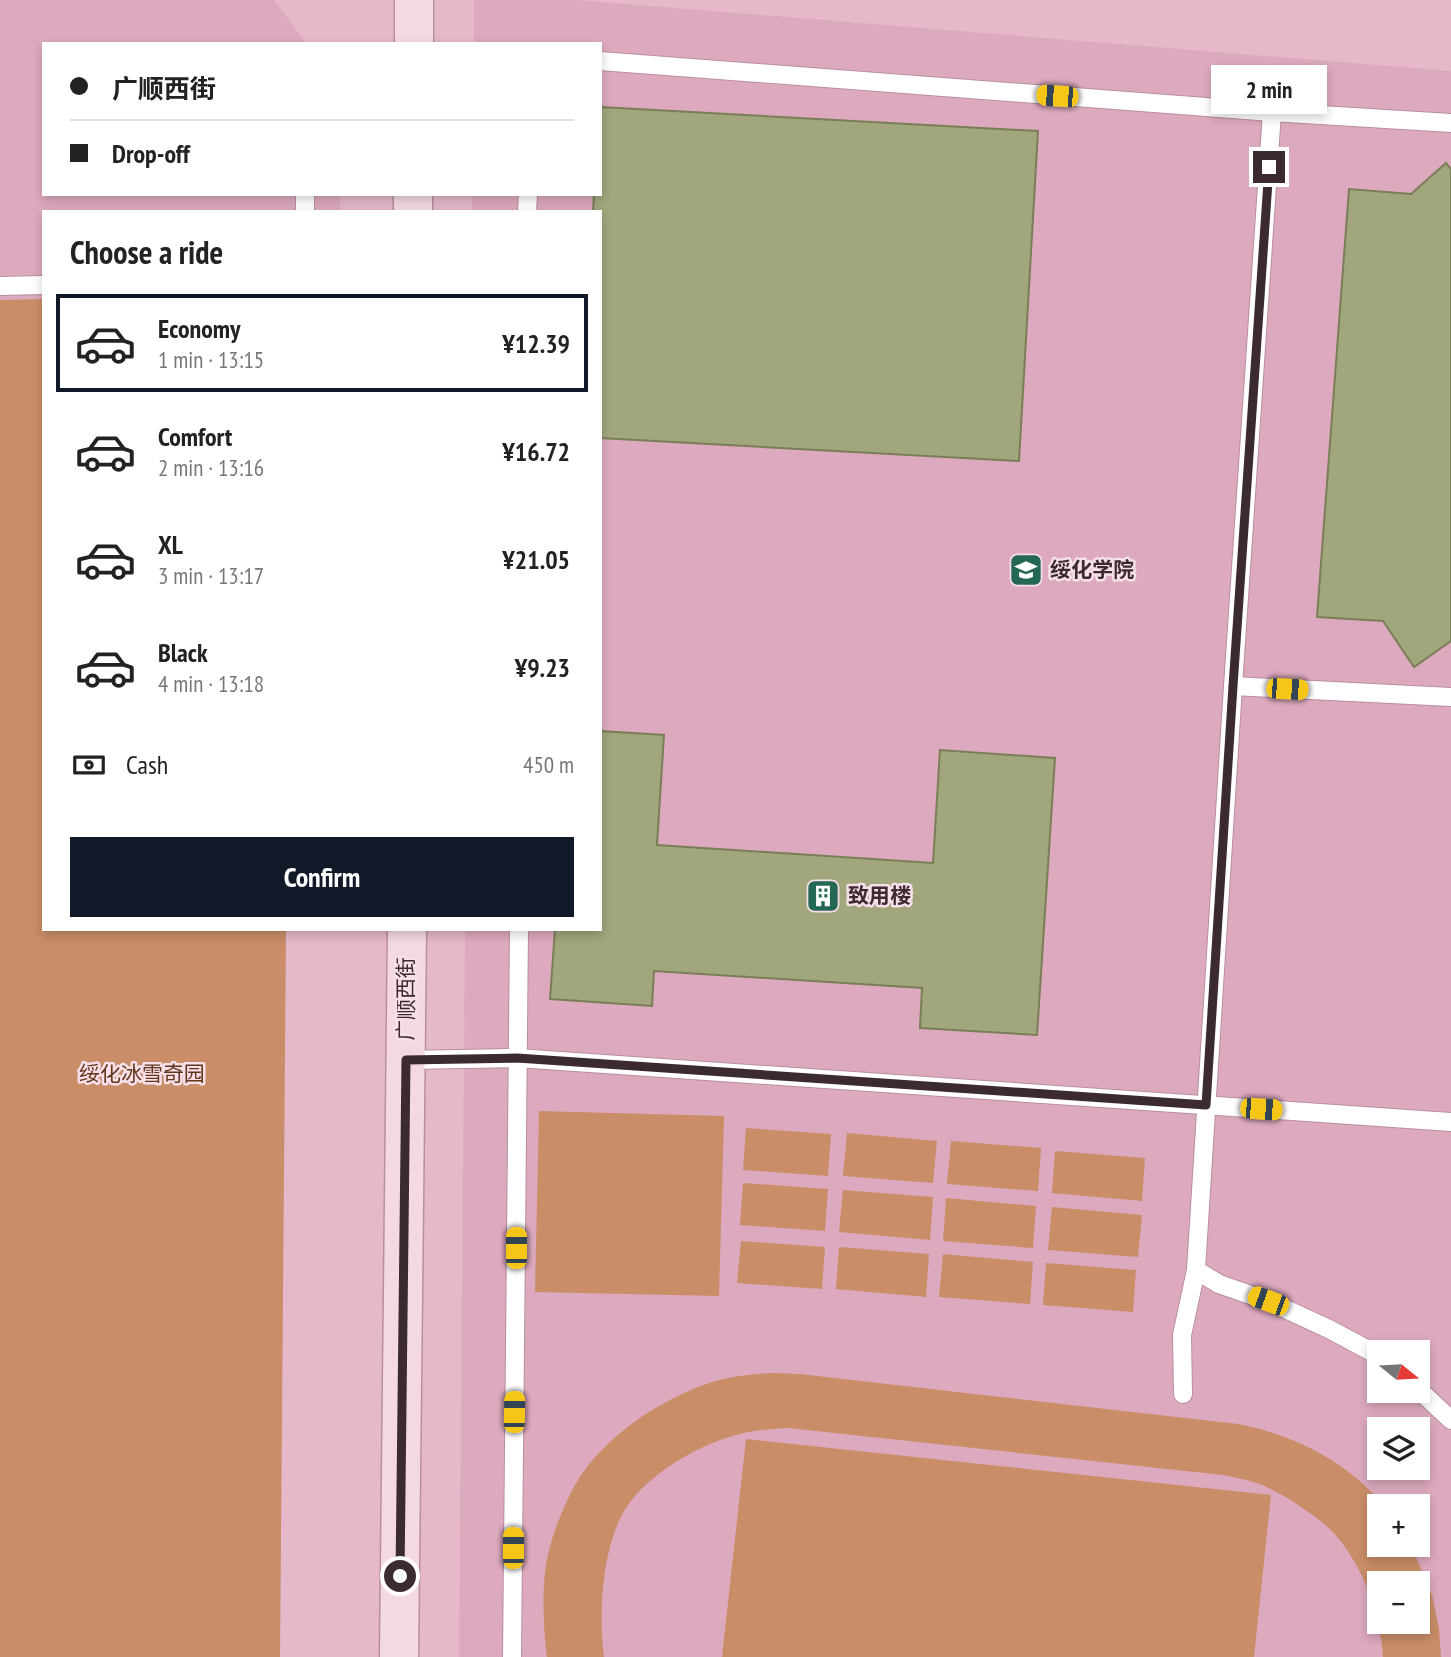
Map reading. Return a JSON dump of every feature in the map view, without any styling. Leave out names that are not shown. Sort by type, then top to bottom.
[{"type":"main road","points":[[414,0],[414,42]]},
{"type":"main road","name":"广顺西街","points":[[398,1657],[407,931]]},
{"type":"lane","points":[[602,61],[1451,123]]},
{"type":"lane","points":[[1183,1394],[1182,1335],[1196,1270],[1272,112]]},
{"type":"lane","points":[[0,286],[42,285]]},
{"type":"lane","points":[[1233,686],[1451,697]]},
{"type":"lane","points":[[512,1657],[519,931]]},
{"type":"lane","points":[[406,1060],[517,1058],[1451,1122]]},
{"type":"lane","points":[[1196,1270],[1219,1283],[1268,1301],[1329,1329],[1367,1349]]},
{"type":"lane","points":[[1430,1400],[1451,1419]]},
{"type":"shaded area","points":[[0,0],[274,0],[306,42],[42,42],[42,196],[340,196],[340,210],[42,210],[42,299],[0,300]]},
{"type":"shaded area","name":"绥化学院","points":[[474,0],[577,0],[1451,71],[1451,1657],[459,1657],[465,931],[602,931],[602,210],[472,210],[472,196],[602,196],[602,42],[474,42]]},
{"type":"green space","name":"绥化冰雪奇园","points":[[42,299],[42,931],[286,931],[280,1657],[0,1657],[0,300]]},
{"type":"green space","points":[[539,1111],[724,1116],[719,1296],[535,1292]]},
{"type":"green space","points":[[746,1128],[831,1134],[828,1176],[743,1170]]},
{"type":"green space","points":[[847,1133],[937,1141],[933,1183],[843,1176]]},
{"type":"green space","points":[[951,1141],[1041,1148],[1038,1191],[947,1184]]},
{"type":"green space","points":[[1055,1151],[1145,1158],[1142,1201],[1052,1193]]},
{"type":"green space","points":[[743,1183],[828,1189],[825,1231],[740,1225]]},
{"type":"green space","points":[[843,1190],[933,1197],[930,1240],[839,1232]]},
{"type":"green space","points":[[946,1198],[1036,1206],[1033,1248],[943,1241]]},
{"type":"green space","points":[[1052,1207],[1142,1215],[1138,1257],[1048,1250]]},
{"type":"green space","points":[[741,1241],[825,1247],[822,1289],[737,1283]]},
{"type":"green space","points":[[839,1247],[929,1254],[926,1297],[836,1289]]},
{"type":"green space","points":[[943,1254],[1033,1262],[1030,1304],[939,1297]]},
{"type":"green space","points":[[1046,1263],[1136,1270],[1133,1312],[1043,1305]]},
{"type":"green space","points":[[800,1374],[1238,1424],[1280,1435],[1337,1464],[1373,1494],[1367,1494],[1367,1557],[1416,1557],[1422,1571],[1367,1571],[1367,1588],[1348,1551],[1326,1525],[1267,1487],[1223,1475],[788,1428],[764,1430],[725,1438],[695,1451],[666,1469],[641,1490],[621,1516],[608,1555],[602,1598],[604,1657],[547,1657],[544,1631],[546,1562],[564,1508],[586,1468],[616,1437],[652,1410],[690,1390],[741,1376]]},
{"type":"green space","points":[[746,1439],[1271,1495],[1254,1657],[722,1657]]},
{"type":"green space","points":[[1430,1590],[1439,1629],[1441,1657],[1383,1657],[1380,1634],[1430,1634]]},
{"type":"building","points":[[602,107],[1038,131],[1019,461],[602,438],[602,210],[593,210],[594,196],[602,196]]},
{"type":"building","points":[[1446,163],[1451,169],[1451,641],[1414,667],[1383,621],[1317,617],[1349,189],[1411,194]]},
{"type":"building","name":"致用楼","points":[[602,731],[664,735],[657,845],[933,863],[940,750],[1055,758],[1037,1035],[920,1028],[922,988],[654,971],[652,1006],[550,999],[555,931],[602,931]]},
{"type":"place","name":"绥化学院","points":[[1026,570]]},
{"type":"place","name":"致用楼","points":[[823,896]]},
{"type":"route","points":[[400,1576],[406,1060],[517,1058],[1206,1105],[1269,167]]}]
